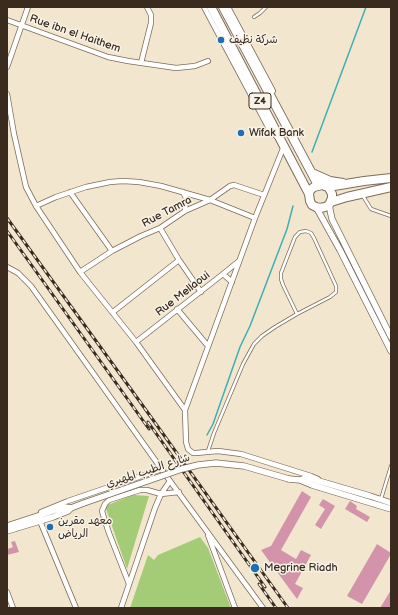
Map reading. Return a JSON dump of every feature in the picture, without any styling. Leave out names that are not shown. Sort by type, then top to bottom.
[{"type":"highway","name":"Z4","points":[[211,7],[309,194]]},
{"type":"highway","name":"Z4","points":[[223,7],[318,185]]},
{"type":"highway","points":[[312,173],[330,181],[348,184]]},
{"type":"highway","points":[[391,178],[328,187],[318,185],[310,190],[309,194],[312,205],[320,208],[325,207],[330,203],[361,194],[391,188]]},
{"type":"highway","points":[[328,187],[332,194],[330,203]]},
{"type":"street","points":[[7,67],[28,7]]},
{"type":"street","points":[[141,63],[151,23],[151,15],[147,7]]},
{"type":"street","points":[[204,7],[269,130],[282,142],[185,410],[186,442],[188,449],[193,453],[218,451],[241,454],[311,476],[322,482]]},
{"type":"street","points":[[228,7],[306,155],[308,161],[306,164]]},
{"type":"street","name":"Rue ibn el Haithem","points":[[7,20],[108,57],[176,68],[195,66],[208,61]]},
{"type":"street","points":[[7,94],[23,180],[36,206],[80,272],[136,342],[185,410]]},
{"type":"street","points":[[36,206],[56,196],[97,184],[123,181],[161,186],[183,192],[210,200],[255,218]]},
{"type":"street","name":"Rue Tamra","points":[[80,272],[112,251],[160,228],[185,211],[210,200],[230,186],[234,185],[264,195]]},
{"type":"street","points":[[70,192],[112,251]]},
{"type":"street","points":[[183,192],[186,198],[185,211]]},
{"type":"street","points":[[330,203],[332,219],[391,337]]},
{"type":"street","points":[[316,207],[340,250],[391,351]]},
{"type":"street","points":[[160,228],[179,260],[201,292]]},
{"type":"street","points":[[113,312],[179,260]]},
{"type":"street","name":"Rue Mellaoui","points":[[136,342],[240,260]]},
{"type":"street","points":[[7,267],[18,273],[32,286],[170,481],[263,608]]},
{"type":"street","points":[[223,274],[232,282]]},
{"type":"street","points":[[178,310],[208,346]]},
{"type":"street","name":"شارع الطيب المهيري","points":[[39,518],[53,517],[84,503],[182,469],[198,465],[216,463],[244,466],[289,479],[300,480]]},
{"type":"street","points":[[7,531],[39,518],[42,512],[68,501],[162,469]]},
{"type":"street","points":[[300,480],[305,478],[322,482],[391,503]]},
{"type":"street","points":[[300,480],[391,509]]},
{"type":"street","points":[[121,608],[153,513],[161,494],[170,481]]},
{"type":"street","points":[[129,584],[104,518],[102,511],[105,503],[109,500],[140,490],[147,490],[161,494],[179,492]]},
{"type":"street","points":[[7,526],[39,518]]},
{"type":"street","points":[[39,518],[76,608]]},
{"type":"street","points":[[206,530],[235,608]]},
{"type":"street","points":[[7,592],[13,608]]},
{"type":"lane","points":[[254,17],[266,7]]},
{"type":"lane","points":[[361,194],[371,209],[391,216]]},
{"type":"lane","points":[[208,452],[214,433],[243,364],[251,349],[262,336],[275,327],[330,297],[337,291],[312,235],[306,231],[300,232],[295,237],[281,273],[282,285],[297,314]]},
{"type":"lane","points":[[380,500],[391,466]]},
{"type":"green space","points":[[133,495],[149,496],[127,569],[105,506]]},
{"type":"green space","points":[[200,537],[208,548],[231,608],[130,608],[148,555],[154,560],[158,555]]},
{"type":"building","points":[[302,491],[311,497],[281,550],[296,559],[301,550],[311,555],[295,584],[303,588],[297,599],[261,550],[271,546]]},
{"type":"building","points":[[323,499],[335,506],[321,529],[315,525],[325,509],[319,505]]},
{"type":"building","points":[[350,501],[357,506],[356,509],[370,517],[367,522],[345,509]]},
{"type":"building","points":[[15,541],[19,552],[7,555],[7,547],[8,549],[13,547],[11,542]]},
{"type":"building","points":[[377,544],[391,554],[362,604],[347,596]]},
{"type":"building","points":[[391,590],[391,608],[380,608]]},
{"type":"waterway","points":[[312,152],[366,7]]},
{"type":"waterway","points":[[207,435],[213,424],[240,347],[250,326],[287,229],[293,206]]},
{"type":"railway","points":[[7,218],[288,608]]},
{"type":"railway","points":[[7,231],[149,429]]},
{"type":"railway","points":[[148,422],[265,587]]},
{"type":"railway","points":[[259,584],[276,608]]},
{"type":"place","name":"شركة نظيف","points":[[221,40]]},
{"type":"place","name":"Wifak Bank","points":[[241,133]]},
{"type":"place","name":"معهد مقرين الرياض","points":[[50,527]]},
{"type":"place","name":"Megrine Riadh","points":[[255,568]]}]
